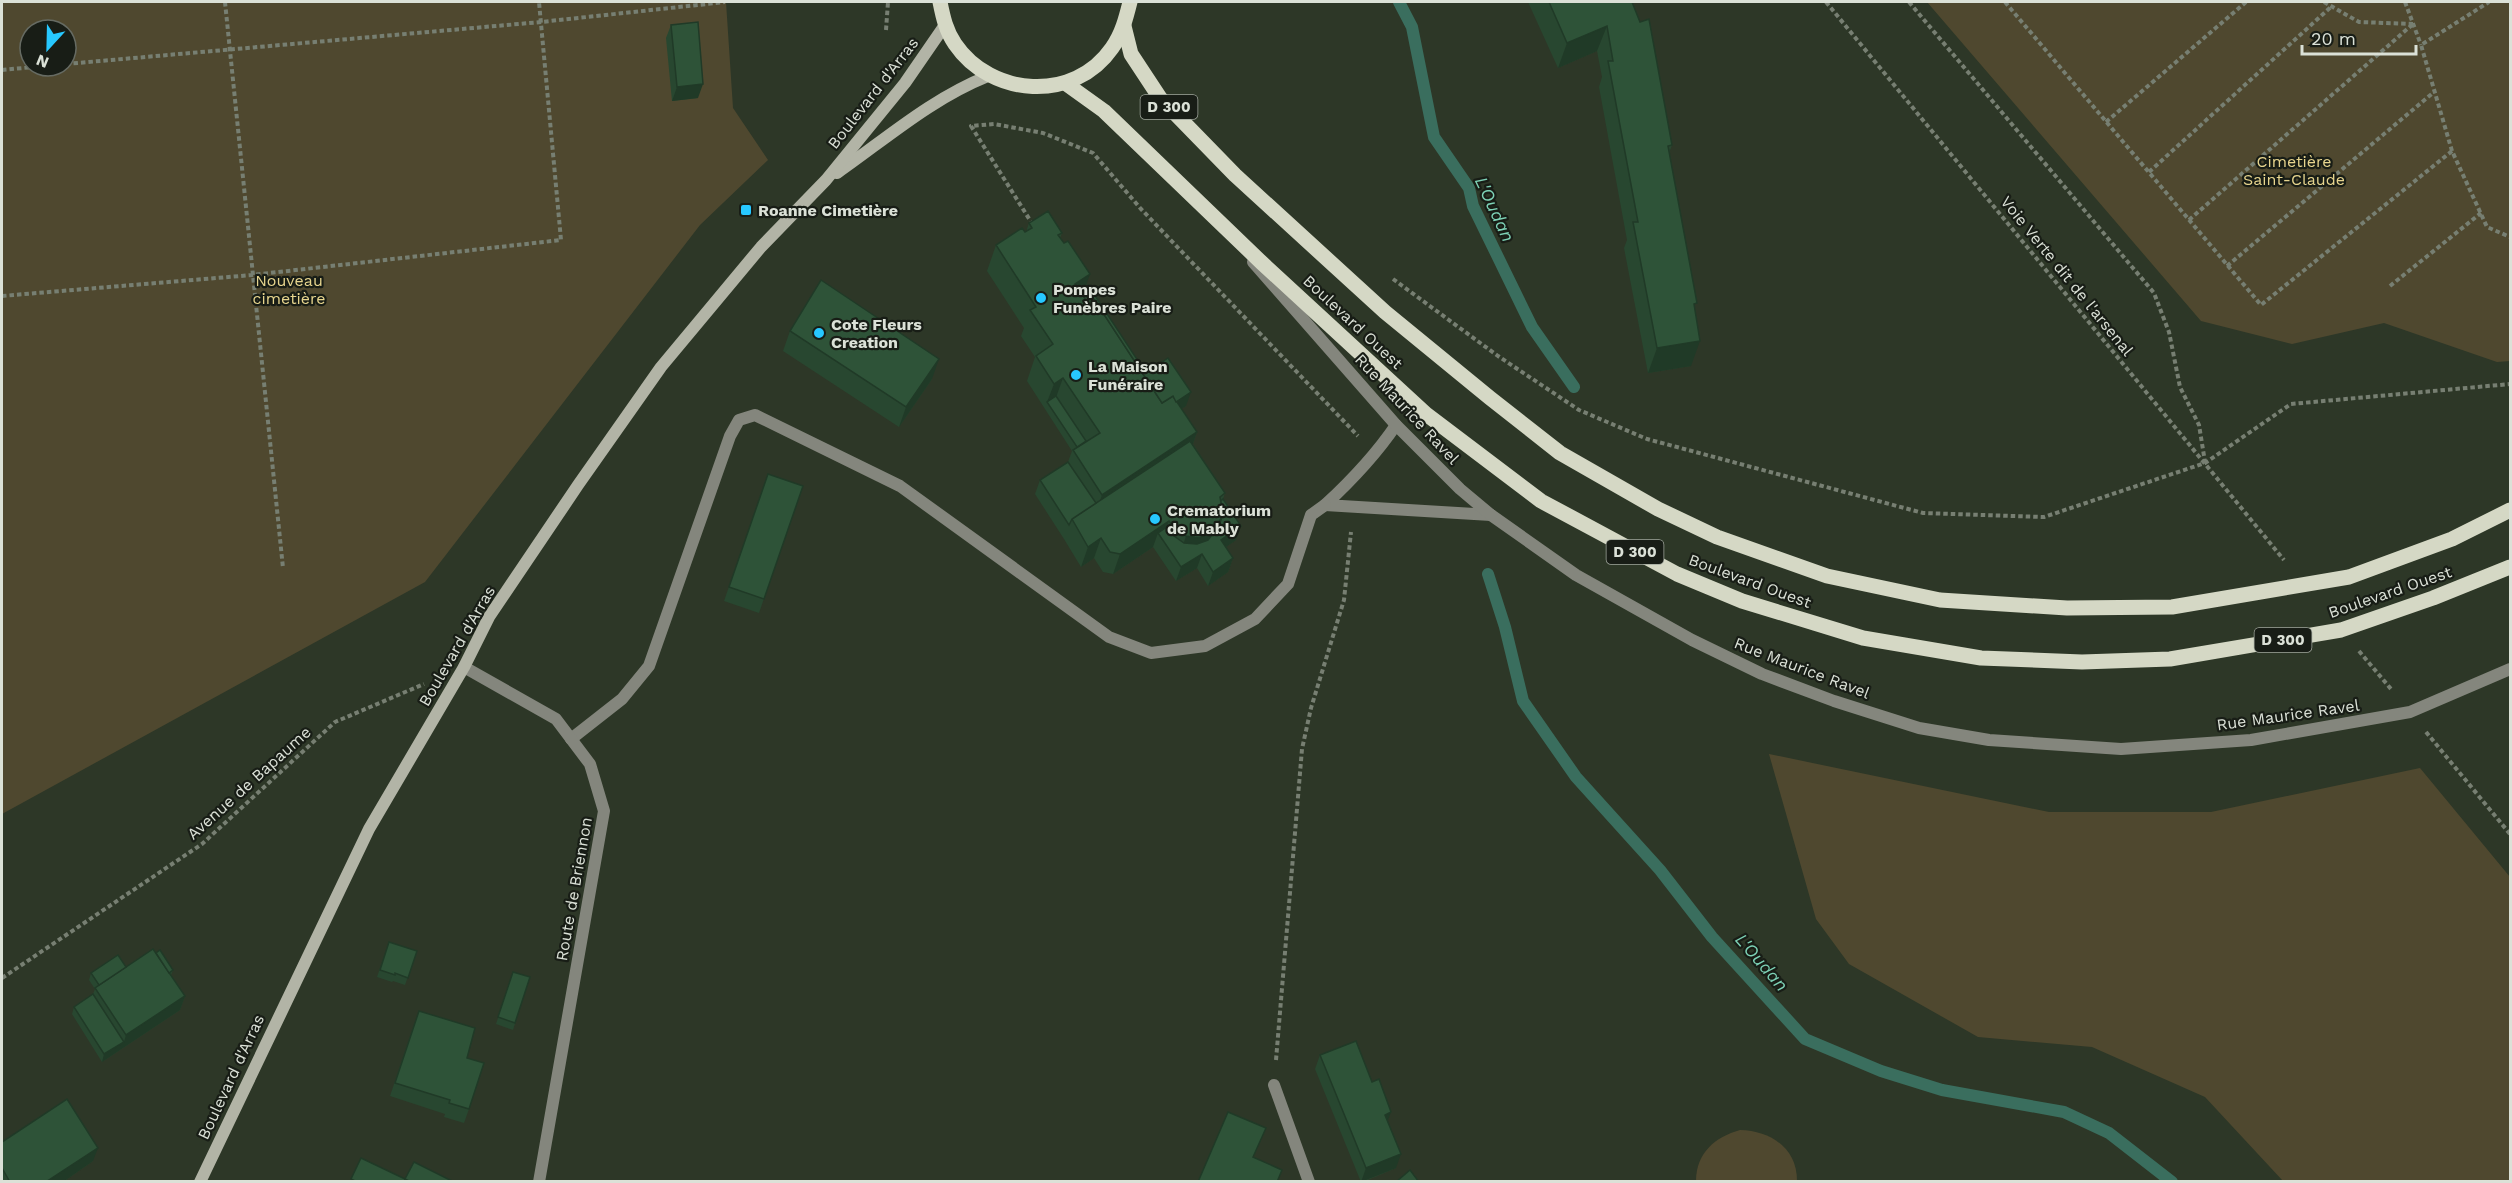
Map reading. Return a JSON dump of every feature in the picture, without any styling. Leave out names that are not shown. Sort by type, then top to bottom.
[{"type":"main road","points":[[940,2],[945,25],[955,44],[972,64],[988,76],[1025,87],[1047,87],[1065,83],[1097,65],[1112,49],[1124,27],[1130,2]]},
{"type":"main road","name":"Boulevard d'Arras","points":[[200,1182],[369,829],[464,667],[489,617],[661,367],[760,247],[826,180],[905,83],[945,25]]},
{"type":"main road","name":"Boulevard Ouest","points":[[1124,27],[1131,54],[1160,98],[1235,175],[1385,312],[1560,453],[1658,509],[1717,537],[1827,576],[1940,600],[2067,608],[2172,607],[2349,578],[2452,538],[2511,510]]},
{"type":"main road","name":"Boulevard d'Arras","points":[[826,180],[882,142],[926,107],[954,90],[988,76]]},
{"type":"main road","name":"Boulevard Ouest","points":[[1065,83],[1104,111],[1426,414],[1541,501],[1677,574],[1742,601],[1863,638],[1981,658],[2082,662],[2170,659],[2341,630],[2433,598],[2511,567]]},
{"type":"street","name":"Rue Maurice Ravel","points":[[1204,207],[1396,425],[1460,489],[1491,515],[1576,575],[1692,640],[1762,674],[1834,701],[1919,728],[1989,740],[2121,749],[2252,740],[2409,712],[2511,669]]},
{"type":"street","points":[[571,739],[622,699],[649,666],[730,436],[739,420],[755,416],[900,486],[1109,637],[1151,653],[1205,646],[1255,619],[1288,584],[1311,515],[1325,505],[1376,454],[1396,425]]},
{"type":"street","points":[[1325,505],[1491,515]]},
{"type":"street","name":"Route de Briennon","points":[[464,667],[556,719],[590,764],[604,811],[539,1182]]},
{"type":"street","points":[[1274,1085],[1310,1182]]},
{"type":"path","points":[[225,2],[284,568]]},
{"type":"path","points":[[2,296],[252,275],[561,240],[539,2]]},
{"type":"path","points":[[78,63],[541,22],[725,2]]},
{"type":"path","points":[[886,30],[888,2]]},
{"type":"path","name":"Voie Verte dit de l'arsenal","points":[[1826,2],[2289,566]]},
{"type":"path","points":[[1909,2],[2154,292],[2169,332],[2180,387],[2199,425],[2205,463]]},
{"type":"path","points":[[2005,2],[2261,305],[2452,151]]},
{"type":"path","points":[[2106,122],[2246,2]]},
{"type":"path","points":[[2325,2],[2359,22],[2413,24]]},
{"type":"path","points":[[2405,2],[2421,45],[2452,151],[2487,227],[2511,237]]},
{"type":"path","points":[[2421,45],[2489,2]]},
{"type":"path","points":[[2149,172],[2332,6]]},
{"type":"path","points":[[2189,220],[2413,24]]},
{"type":"path","points":[[2,70],[18,68]]},
{"type":"path","points":[[2227,266],[2434,92]]},
{"type":"path","points":[[1034,227],[971,126],[994,124],[1043,133],[1093,153],[1165,234],[1376,454]]},
{"type":"path","points":[[2390,286],[2481,213]]},
{"type":"path","points":[[1392,278],[1498,356],[1579,410],[1647,439],[1923,513],[2044,517],[2205,463],[2291,404],[2511,384]]},
{"type":"path","points":[[1274,1085],[1302,749],[1311,708],[1344,600],[1350,558],[1352,508]]},
{"type":"path","points":[[2355,646],[2511,834]]},
{"type":"path","name":"Avenue de Bapaume","points":[[2,978],[202,844],[335,722],[464,667]]},
{"type":"green space","name":"Nouveau cimetière","points":[[2,2],[726,2],[733,108],[768,160],[700,225],[425,582],[2,814]]},
{"type":"green space","name":"Cimetière Saint-Claude","points":[[1927,2],[2510,2],[2510,361],[2497,362],[2384,323],[2292,344],[2201,321]]},
{"type":"green space","points":[[1769,754],[2049,812],[2211,812],[2420,768],[2510,877],[2510,1181],[2283,1181],[2205,1097],[2092,1047],[1978,1037],[1849,964],[1816,919]]},
{"type":"green space","points":[[1740,1130],[1762,1134],[1780,1144],[1792,1159],[1797,1181],[1696,1181],[1699,1162],[1703,1154],[1715,1142]]},
{"type":"building","points":[[1549,2],[1632,2],[1640,22],[1649,19],[1672,145],[1668,146],[1697,303],[1694,304],[1700,341],[1657,348],[1633,222],[1638,222],[1608,61],[1613,61],[1607,26],[1567,43]]},
{"type":"building","points":[[698,22],[703,84],[677,87],[671,25]]},
{"type":"building","name":"La Maison Funéraire","points":[[1048,211],[1062,233],[1058,235],[1064,243],[1068,241],[1090,274],[1075,284],[1086,300],[1092,296],[1162,403],[1173,396],[1197,432],[1102,495],[1073,450],[1100,433],[1063,378],[1054,384],[1036,356],[1053,344],[1030,310],[1036,307],[996,245],[1022,228],[1025,232],[1032,228],[1029,223]]},
{"type":"building","points":[[821,280],[939,359],[906,407],[790,331]]},
{"type":"building","points":[[1088,285],[1146,373],[1168,358],[1191,392],[1176,402],[1173,396],[1162,403],[1092,296],[1086,300],[1079,290]]},
{"type":"building","points":[[1056,396],[1086,441],[1077,447],[1047,402]]},
{"type":"building","name":"Crematorium de Mably","points":[[1190,441],[1225,493],[1220,497],[1223,514],[1215,530],[1199,538],[1186,536],[1176,530],[1169,521],[1120,554],[1110,552],[1101,538],[1088,547],[1072,519]]},
{"type":"building","points":[[1068,462],[1096,503],[1072,519],[1069,525],[1040,480]]},
{"type":"building","points":[[768,474],[803,486],[764,599],[729,587]]},
{"type":"building","points":[[1223,499],[1241,526],[1221,540],[1233,558],[1213,572],[1202,554],[1181,567],[1158,533],[1167,527],[1184,543],[1197,544],[1208,540],[1219,526],[1223,514],[1221,501]]},
{"type":"building","points":[[389,942],[417,951],[408,978],[380,970]]},
{"type":"building","points":[[153,949],[185,996],[126,1035],[95,988]]},
{"type":"building","points":[[160,950],[173,970],[169,973],[156,953]]},
{"type":"building","points":[[118,955],[126,967],[99,985],[91,973]]},
{"type":"building","points":[[513,972],[530,977],[515,1023],[498,1017]]},
{"type":"building","points":[[93,994],[124,1042],[104,1054],[74,1007]]},
{"type":"building","points":[[419,1011],[475,1028],[467,1058],[484,1063],[469,1109],[449,1103],[450,1100],[395,1083]]},
{"type":"building","points":[[1356,1041],[1372,1082],[1379,1079],[1391,1112],[1385,1115],[1401,1154],[1366,1168],[1320,1055]]},
{"type":"building","points":[[67,1099],[98,1148],[46,1182],[10,1182],[2,1168],[2,1142]]},
{"type":"building","points":[[1228,1112],[1266,1128],[1253,1157],[1282,1170],[1277,1182],[1198,1182]]},
{"type":"building","points":[[361,1158],[405,1179],[404,1182],[357,1182],[351,1179]]},
{"type":"building","points":[[414,1162],[454,1182],[411,1182],[405,1179]]},
{"type":"building","points":[[1410,1170],[1419,1182],[1396,1182]]},
{"type":"waterway","name":"L'Oudan","points":[[1399,2],[1412,27],[1434,137],[1469,188],[1473,206],[1532,327],[1574,387]]},
{"type":"waterway","name":"L'Oudan","points":[[1488,574],[1505,627],[1523,701],[1576,777],[1660,870],[1712,937],[1805,1039],[1881,1071],[1942,1090],[2064,1112],[2109,1133],[2172,1182]]},
{"type":"place","name":"Roanne Cimetière","points":[[746,210]]},
{"type":"place","name":"Pompes Funèbres Paire","points":[[1041,298]]},
{"type":"place","name":"Cote Fleurs Creation","points":[[819,333]]},
{"type":"place","name":"La Maison Funéraire","points":[[1076,375]]},
{"type":"place","name":"Crematorium de Mably","points":[[1155,519]]}]
